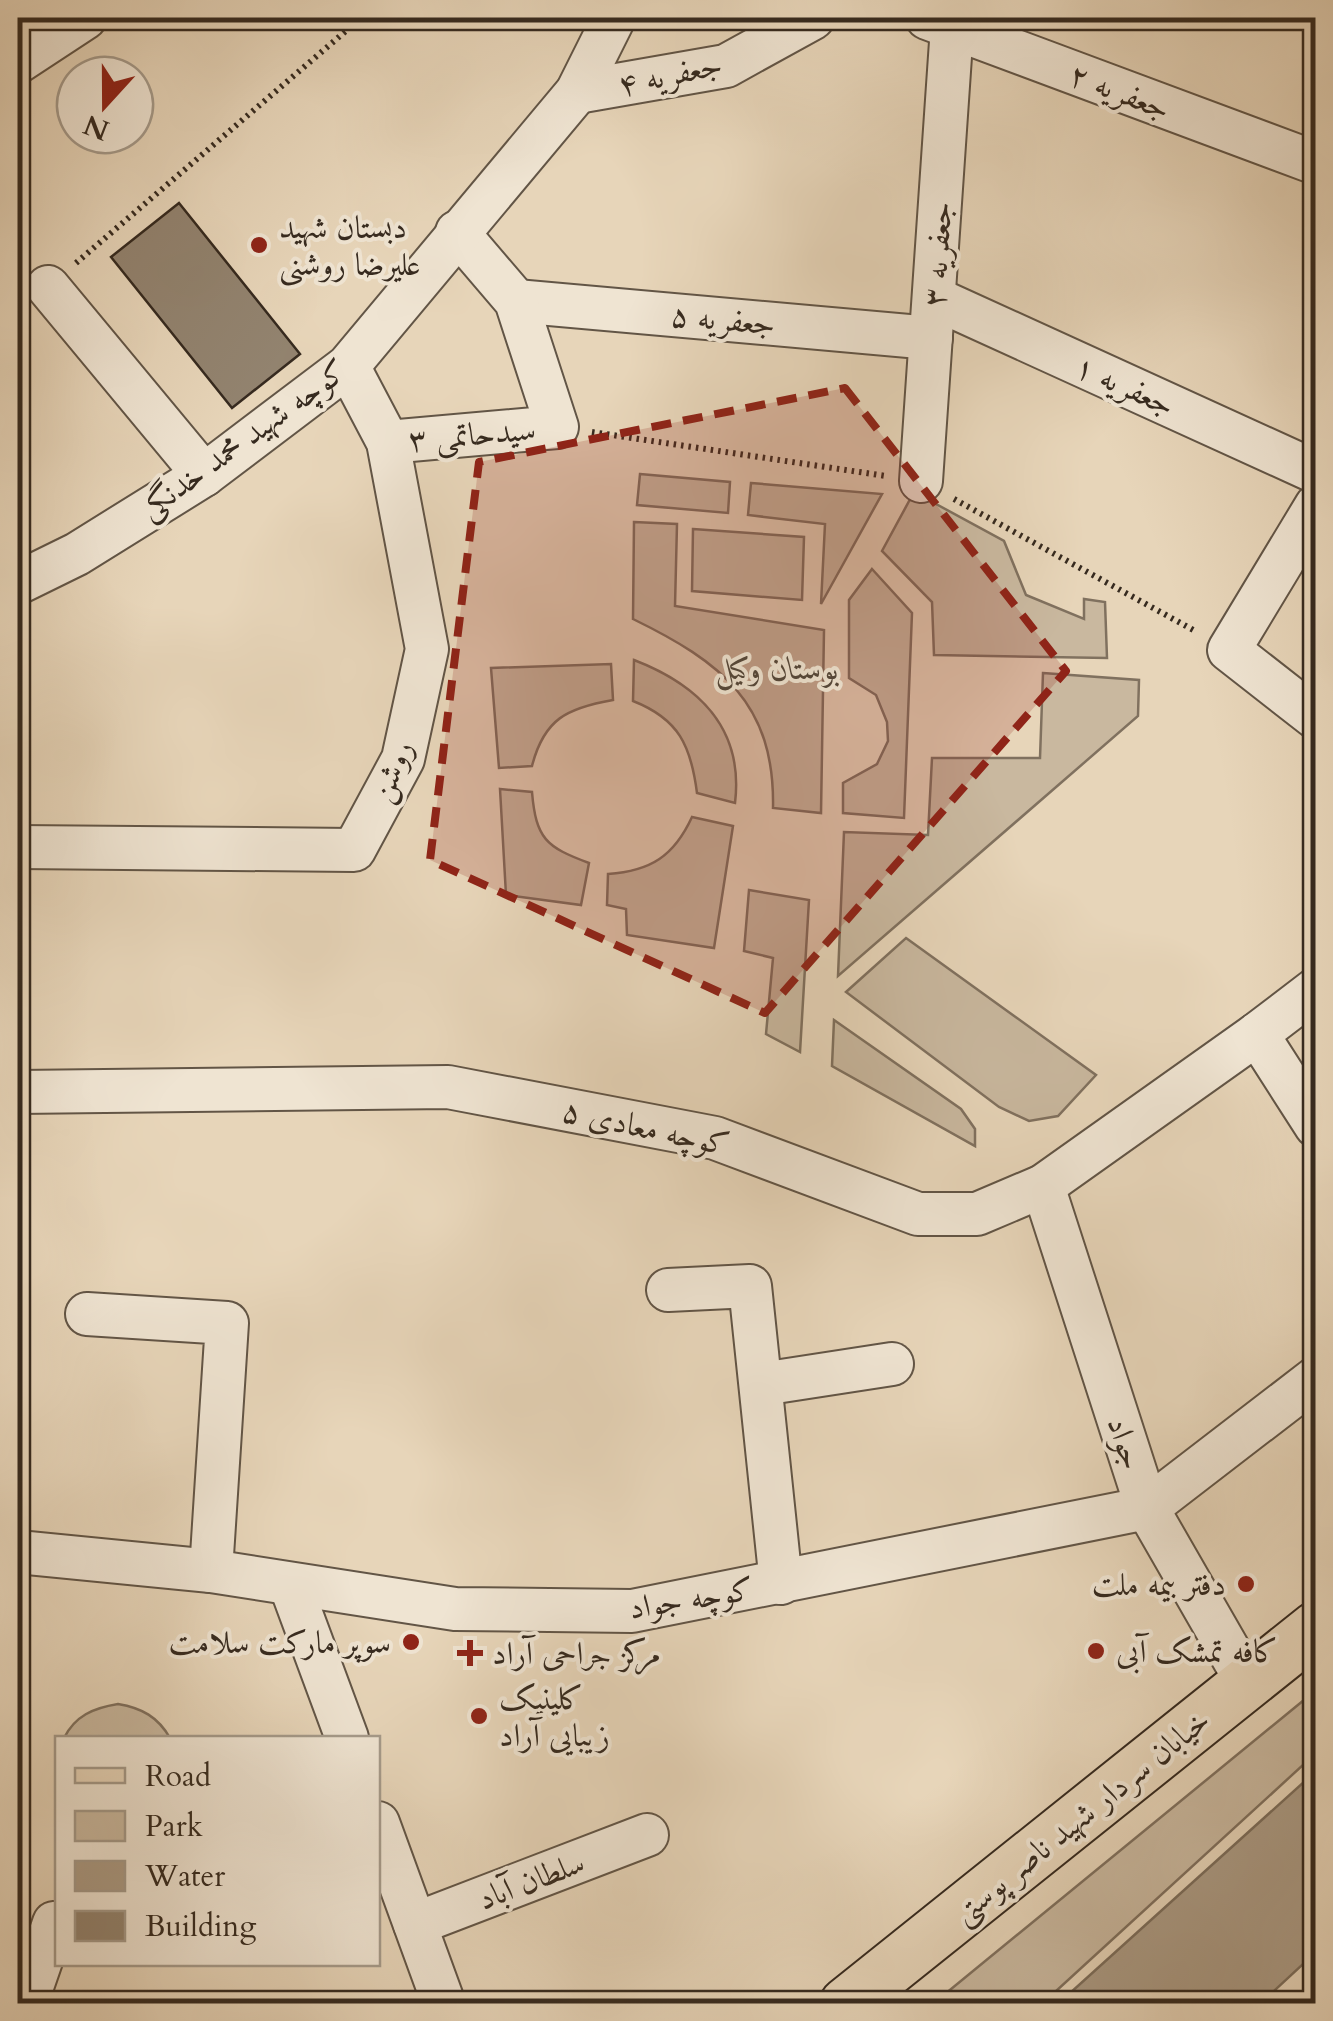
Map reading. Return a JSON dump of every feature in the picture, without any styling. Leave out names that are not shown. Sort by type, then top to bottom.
[{"type":"main road","name":"خیابان سردار شهید ناصر پوستی","points":[[846,2004],[1316,1628]]},
{"type":"street","points":[[18,62],[85,18]]},
{"type":"street","name":"کوچه شهید محمد خدنگی","points":[[18,583],[77,554],[204,475],[348,366],[577,92],[614,18]]},
{"type":"street","name":"جعفریه ۴","points":[[577,92],[726,66],[813,18]]},
{"type":"street","name":"جعفریه ۲","points":[[939,22],[1316,164]]},
{"type":"street","name":"جعفریه ۳","points":[[921,481],[933,318],[939,22]]},
{"type":"street","points":[[457,232],[516,301]]},
{"type":"street","points":[[48,288],[204,475]]},
{"type":"street","name":"جعفریه ۵","points":[[516,301],[933,318]]},
{"type":"street","name":"سیدحاتمی ۳","points":[[388,442],[557,427],[516,301]]},
{"type":"street","name":"جعفریه ۱","points":[[933,318],[1316,472]]},
{"type":"street","name":"روشن","points":[[18,846],[354,850],[402,759],[427,649],[388,442],[348,366]]},
{"type":"street","points":[[1316,506],[1229,650],[1316,718]]},
{"type":"street","name":"کوچه معادی ۵","points":[[18,1092],[448,1086],[715,1138],[918,1214],[976,1214],[1043,1186],[1316,989]]},
{"type":"street","points":[[1258,1034],[1316,1126]]},
{"type":"street","name":"جواد","points":[[1043,1186],[1147,1508],[1247,1682]]},
{"type":"street","points":[[668,1290],[750,1286],[781,1583]]},
{"type":"street","points":[[88,1314],[227,1322],[211,1572]]},
{"type":"street","points":[[762,1384],[892,1364]]},
{"type":"street","name":"کوچه جواد","points":[[18,1552],[211,1572],[455,1609],[632,1610],[1147,1508],[1316,1378]]},
{"type":"street","points":[[290,1584],[346,1736]]},
{"type":"street","points":[[380,1828],[444,2004]]},
{"type":"street","name":"سلطان آباد","points":[[414,1924],[647,1835]]},
{"type":"street","points":[[26,2004],[54,1923]]},
{"type":"path","points":[[48,288],[361,18]]},
{"type":"highlighted area","points":[[845,388],[1066,671],[765,1013],[430,860],[479,462]]},
{"type":"green space","points":[[640,474],[730,482],[728,513],[637,505]]},
{"type":"green space","points":[[751,483],[882,494],[821,604],[825,524],[748,515]]},
{"type":"green space","points":[[914,492],[1004,541],[1026,595],[1084,619],[1084,599],[1105,602],[1107,658],[934,655],[932,602],[882,551]]},
{"type":"green space","name":"بوستان وکیل","points":[[634,522],[677,524],[675,606],[824,630],[821,813],[773,808],[764,740],[753,713],[737,690],[692,652],[633,619]]},
{"type":"green space","points":[[693,529],[804,537],[802,600],[692,591]]},
{"type":"green space","points":[[872,569],[912,613],[904,818],[843,813],[843,783],[877,764],[888,741],[887,722],[876,695],[849,678],[849,600]]},
{"type":"green space","points":[[634,660],[678,682],[712,713],[732,753],[735,803],[697,793],[691,761],[680,736],[662,716],[633,701]]},
{"type":"green space","points":[[611,664],[613,700],[583,707],[560,718],[543,737],[532,766],[499,768],[491,668]]},
{"type":"green space","points":[[1043,673],[1139,680],[1138,716],[838,976],[844,832],[928,835],[932,758],[1040,758]]},
{"type":"green space","points":[[500,789],[532,792],[537,821],[546,839],[563,852],[589,863],[581,905],[506,895]]},
{"type":"green space","points":[[692,817],[733,826],[714,948],[627,935],[626,909],[607,905],[608,874],[637,869],[659,859],[677,842]]},
{"type":"green space","points":[[749,890],[809,900],[800,1052],[766,1034],[773,958],[744,951]]},
{"type":"green space","points":[[906,938],[1096,1075],[1058,1116],[1029,1121],[999,1107],[846,992]]},
{"type":"green space","points":[[834,1020],[961,1109],[975,1129],[975,1146],[832,1066]]},
{"type":"green space","points":[[1315,1691],[1315,1754],[1043,2003],[934,2003]]},
{"type":"green space","points":[[118,1704],[135,1708],[160,1724],[169,1736],[65,1736],[86,1714]]},
{"type":"water","points":[[1315,1772],[1315,1953],[1261,2003],[1059,2003]]},
{"type":"building","points":[[179,203],[300,354],[232,408],[111,257]]},
{"type":"place","name":"دبستان شهید علیرضا روشنی","points":[[259,245]]},
{"type":"place","name":"دفتر بیمه ملت","points":[[1246,1584]]},
{"type":"place","name":"سوپر مارکت سلامت","points":[[411,1642]]},
{"type":"place","name":"کافه تمشک آبی","points":[[1096,1651]]},
{"type":"place","name":"مرکز جراحی آراد","points":[[470,1653]]},
{"type":"place","name":"کلینیک زیبایی آراد","points":[[479,1716]]}]
